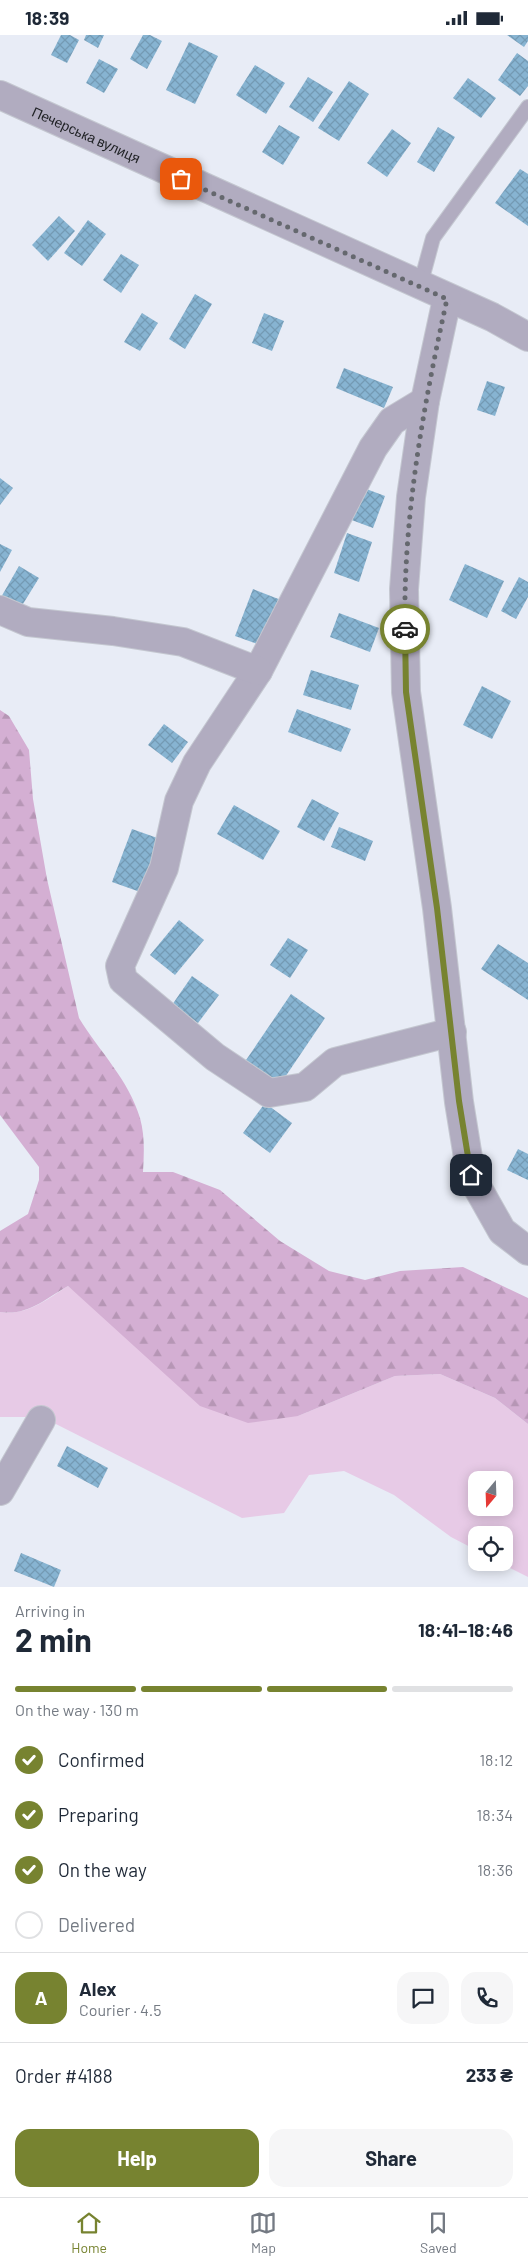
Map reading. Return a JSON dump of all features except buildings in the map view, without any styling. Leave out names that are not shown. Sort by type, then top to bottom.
[{"type":"street","name":"Печерська вулиця","points":[[0,95],[447,299],[492,317],[528,337]]},
{"type":"street","points":[[447,299],[424,401],[411,497],[404,589],[406,692],[437,908],[459,1101],[471,1175],[502,1231],[528,1251]]},
{"type":"street","points":[[424,401],[392,421],[373,448],[258,671],[197,763],[179,801],[164,868],[120,965],[123,979],[215,1057],[269,1093],[305,1087],[334,1062],[452,1032]]},
{"type":"street","points":[[0,610],[28,622],[114,631],[183,642],[258,671]]},
{"type":"street","points":[[0,1491],[41,1420]]},
{"type":"lane","points":[[420,286],[433,238],[528,107]]},
{"type":"shaded area","points":[[68,1286],[78,1294],[298,1416],[395,1376],[440,1374],[495,1398],[528,1424],[528,1577],[513,1570],[513,1526],[468,1526],[468,1546],[451,1537],[394,1495],[344,1471],[309,1475],[284,1513],[242,1518],[42,1417],[0,1417],[0,1312],[19,1312],[44,1301]]},
{"type":"green space","points":[[0,710],[9,716],[29,750],[33,799],[47,879],[79,1018],[121,1078],[135,1104],[143,1131],[143,1172],[173,1172],[220,1190],[280,1241],[329,1271],[365,1280],[400,1271],[463,1267],[528,1298],[528,1424],[495,1398],[440,1374],[395,1376],[298,1416],[248,1423],[200,1406],[68,1286],[28,1309],[10,1313],[0,1312],[0,1231],[28,1214],[39,1180],[39,1167],[0,1115]]},
{"type":"way so far","points":[[181,179],[447,299],[424,401],[411,497],[404,589],[405,629]]},
{"type":"route","points":[[405,629],[406,692],[437,908],[459,1101],[471,1175]]}]
